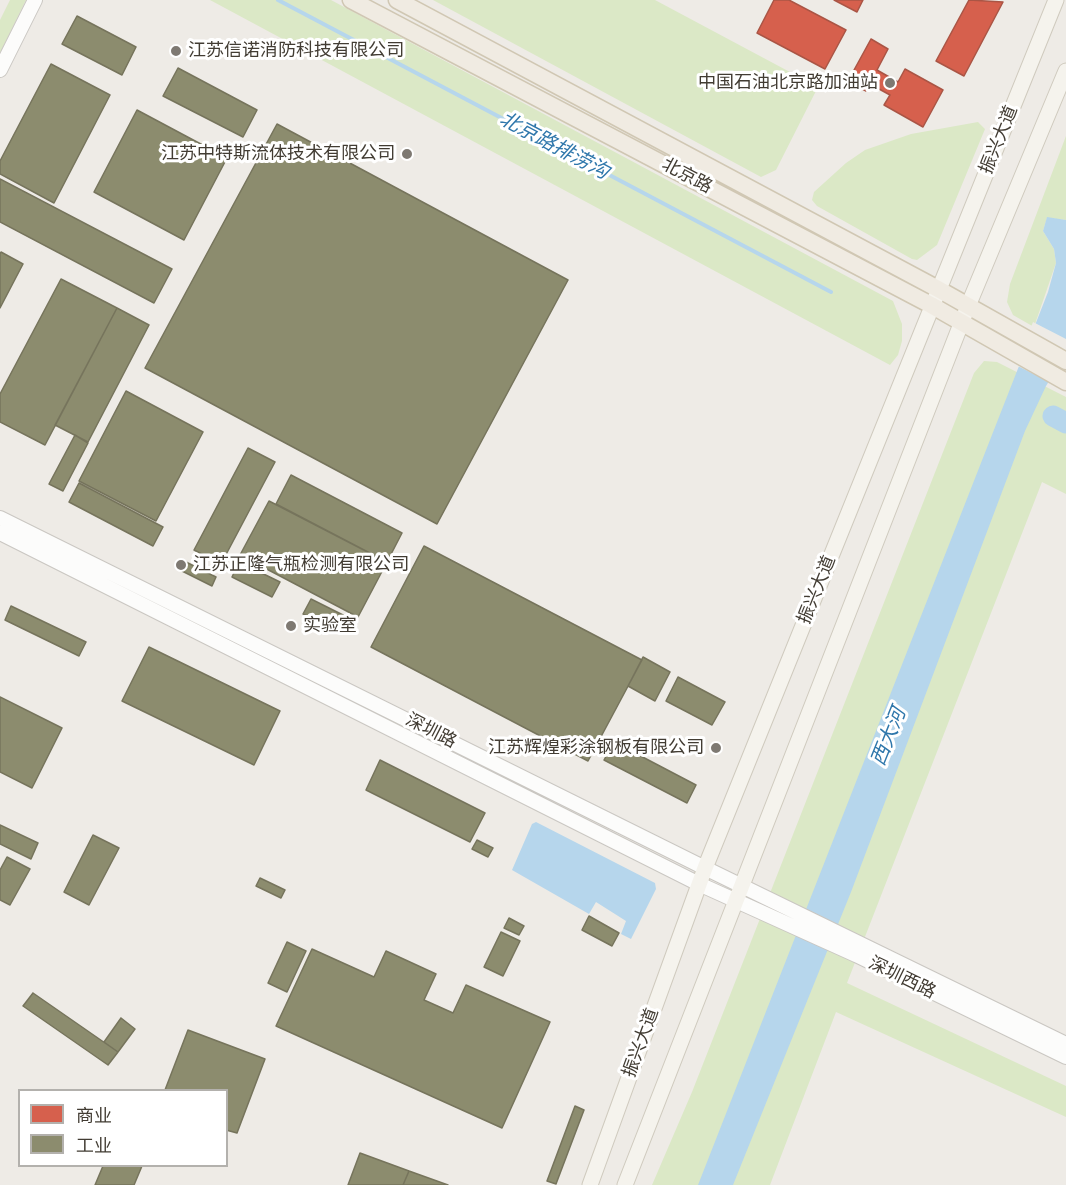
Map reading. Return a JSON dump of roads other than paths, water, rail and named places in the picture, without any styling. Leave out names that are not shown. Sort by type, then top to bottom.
[{"type":"main road","name":"北京路","points":[[351,0],[931,305],[965,314],[1027,339],[1065,361]]},
{"type":"main road","name":"北京路","points":[[397,0],[938,289],[965,314],[1021,356],[1060,379]]},
{"type":"main road","name":"振兴大道","points":[[590,1185],[705,868],[1056,0]]},
{"type":"main road","name":"振兴大道","points":[[625,1185],[965,314],[1066,71]]},
{"type":"street","points":[[0,70],[35,0]]},
{"type":"street","name":"深圳路","points":[[0,518],[776,902],[856,948]]},
{"type":"street","name":"深圳路","points":[[0,533],[699,884],[770,916],[856,948]]},
{"type":"street","name":"深圳西路","points":[[856,948],[1066,1044]]},
{"type":"street","name":"深圳西路","points":[[856,948],[1066,1057]]},
{"type":"water","name":"西大河","points":[[1047,217],[1066,220],[1066,354],[1046,386],[1025,431],[851,892],[733,1185],[698,1185],[1048,292],[1056,263],[1054,249],[1043,231]]},
{"type":"water","points":[[536,822],[655,883],[656,889],[631,939],[621,934],[626,921],[596,902],[589,914],[512,870],[532,824]]},
{"type":"waterway","name":"北京路排涝沟","points":[[278,0],[831,292]]},
{"type":"waterway","points":[[1053,416],[1066,423]]},
{"type":"place","name":"江苏信诺消防科技有限公司","points":[[176,51]]},
{"type":"place","name":"中国石油北京路加油站","points":[[890,83]]},
{"type":"place","name":"江苏中特斯流体技术有限公司","points":[[407,154]]},
{"type":"place","name":"江苏正隆气瓶检测有限公司","points":[[181,565]]},
{"type":"place","name":"实验室","points":[[291,626]]},
{"type":"place","name":"江苏辉煌彩涂钢板有限公司","points":[[716,748]]}]
